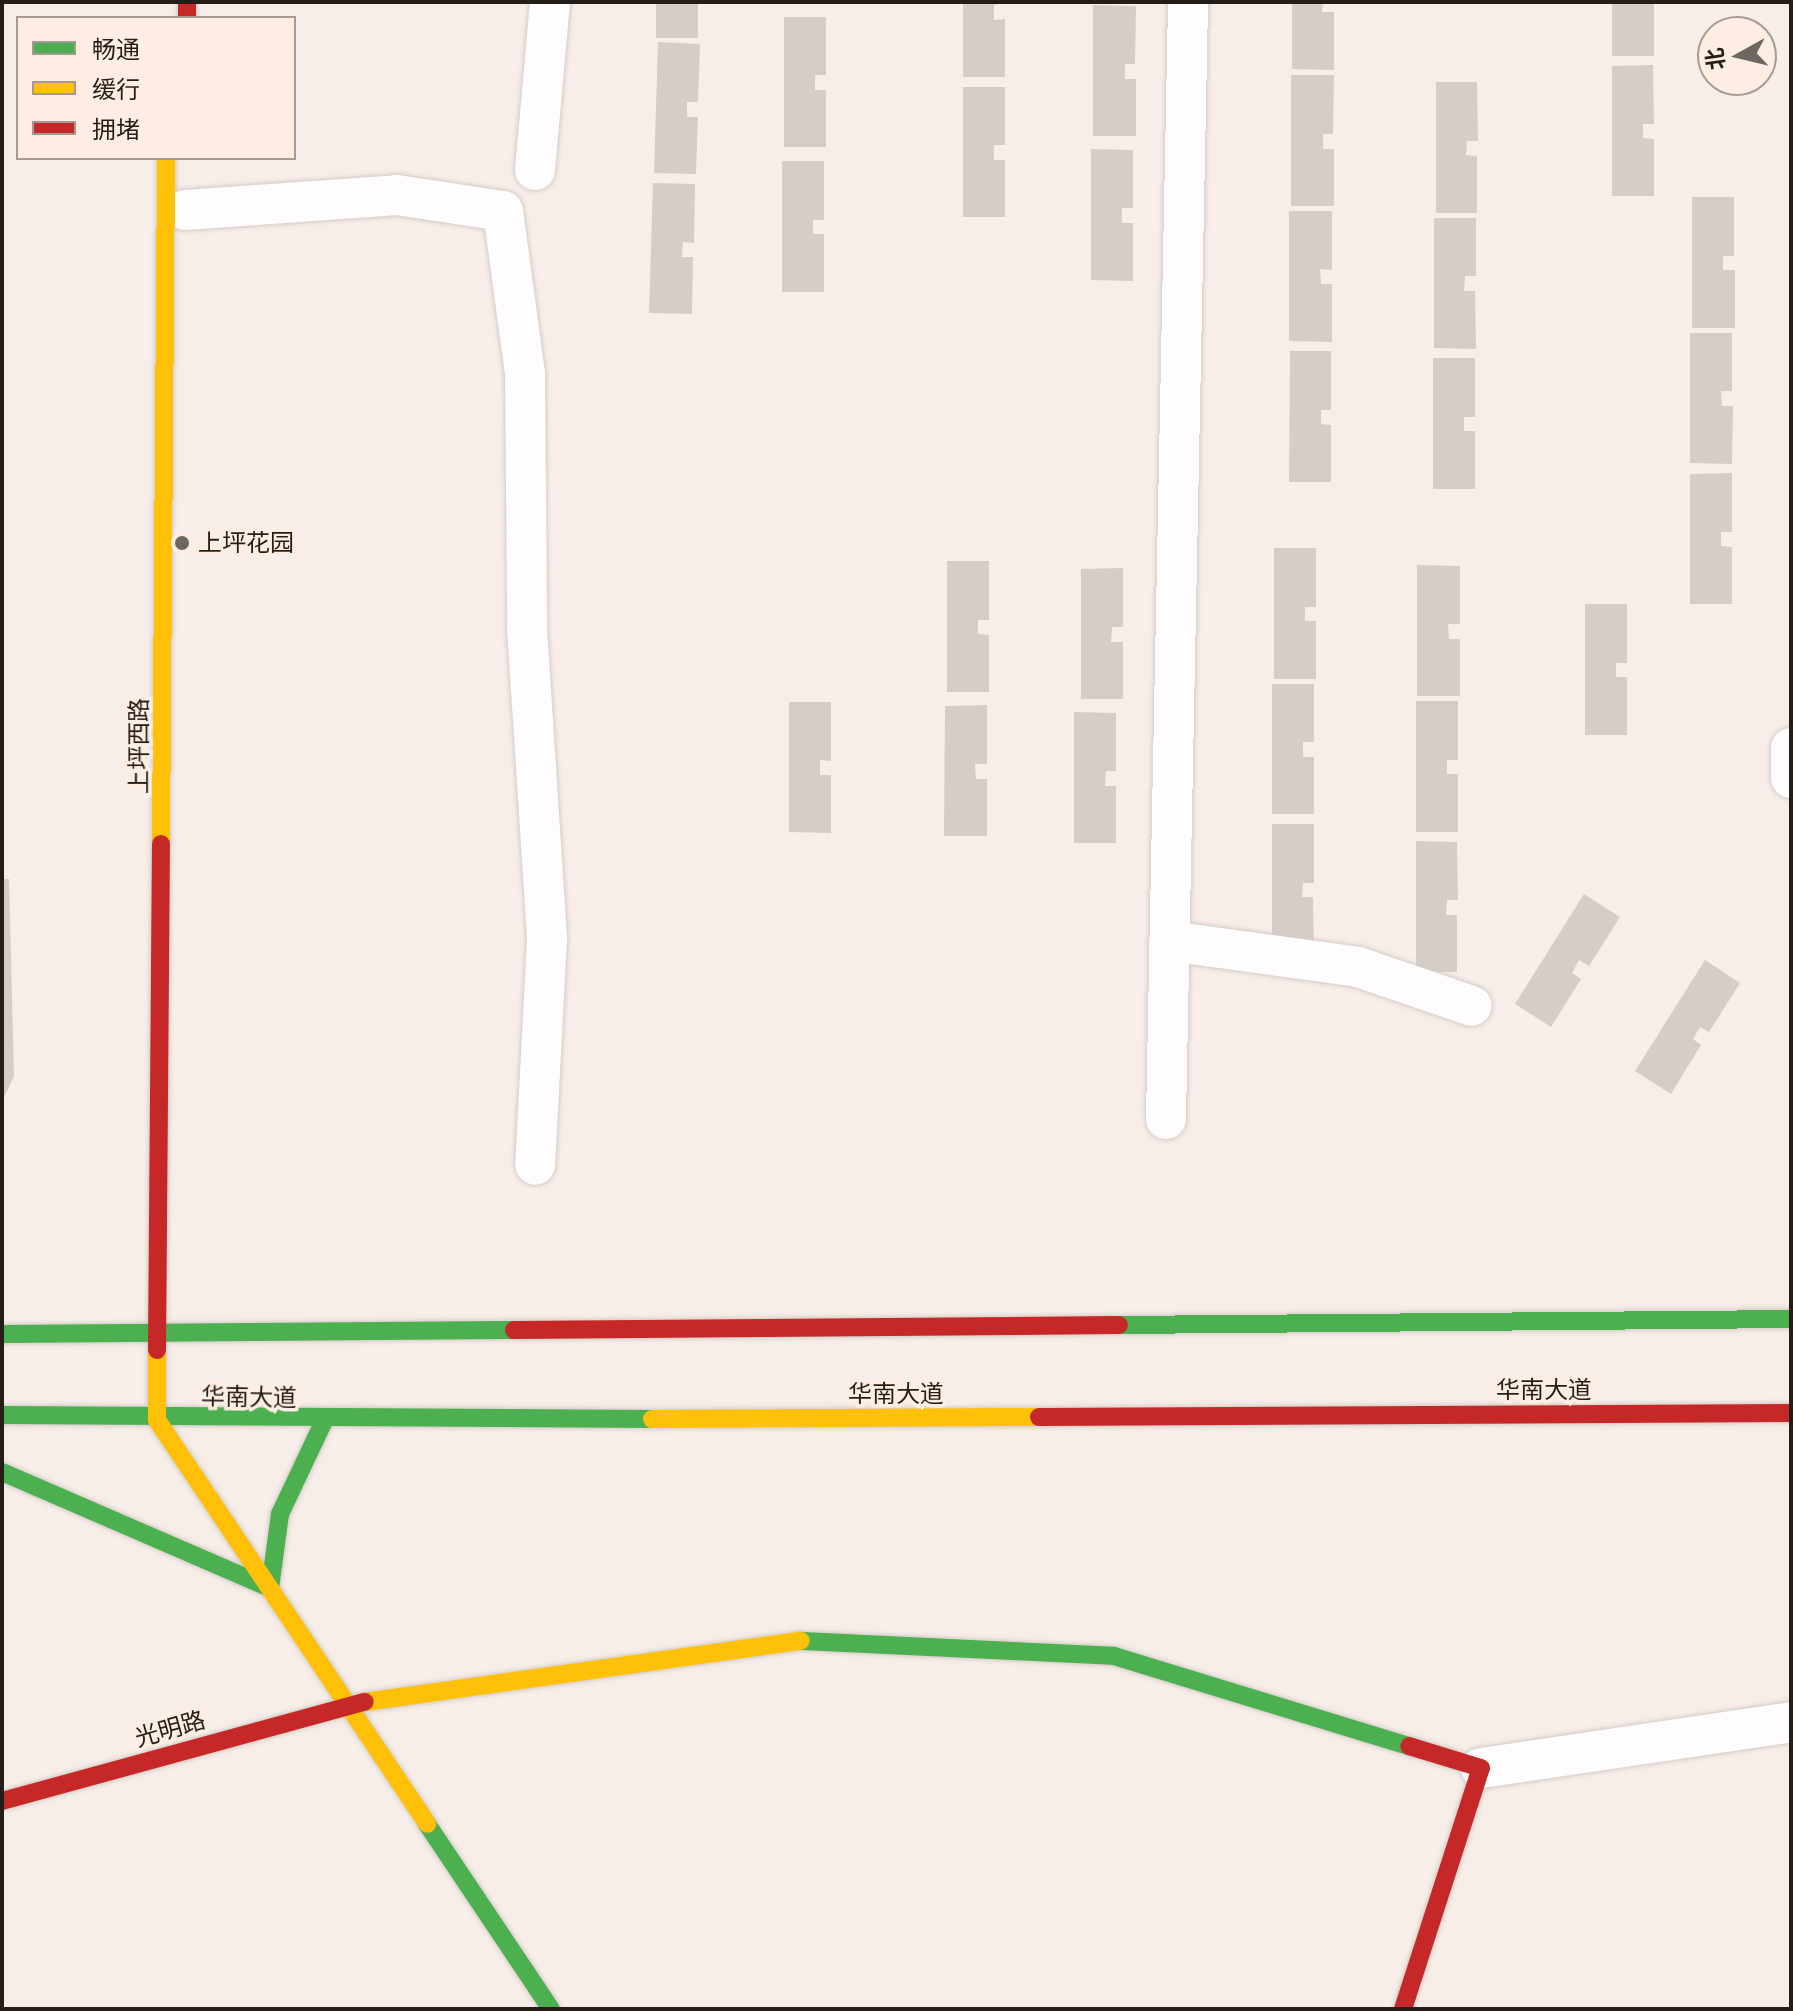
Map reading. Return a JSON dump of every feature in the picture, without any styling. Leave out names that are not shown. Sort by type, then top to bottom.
[{"type":"street","points":[[535,170],[550,2]]},
{"type":"street","points":[[1166,1119],[1188,2]]},
{"type":"street","name":"上坪西路","points":[[157,1420],[161,1334],[166,160]]},
{"type":"street","points":[[185,321],[186,160]]},
{"type":"street","points":[[185,210],[397,195],[503,211],[525,374],[527,628],[547,939],[535,1165]]},
{"type":"street","points":[[1169,941],[1358,967],[1472,1006]]},
{"type":"street","points":[[2,1334],[161,1334],[183,1326],[1791,1319]]},
{"type":"street","name":"华南大道","points":[[2,1415],[324,1421],[1791,1413]]},
{"type":"street","points":[[157,1420],[351,1704],[551,2009]]},
{"type":"street","points":[[270,1588],[280,1514],[324,1421]]},
{"type":"street","points":[[2,1472],[270,1588]]},
{"type":"street","name":"光明路","points":[[2,1801],[351,1704],[791,1641],[1114,1656],[1481,1768]]},
{"type":"street","points":[[1403,2009],[1481,1768],[1791,1722]]},
{"type":"building","points":[[656,2],[698,2],[698,38],[656,38]]},
{"type":"building","points":[[963,2],[1005,2],[994,5],[994,20],[1005,19],[1005,77],[963,77]]},
{"type":"building","points":[[1292,2],[1323,2],[1322,12],[1334,12],[1334,70],[1292,69]]},
{"type":"building","points":[[1612,2],[1654,2],[1654,56],[1612,56]]},
{"type":"building","points":[[1093,5],[1136,6],[1135,64],[1125,64],[1125,79],[1136,79],[1136,136],[1093,136]]},
{"type":"building","points":[[784,17],[826,17],[826,75],[815,75],[815,90],[826,90],[826,147],[784,147]]},
{"type":"building","points":[[658,42],[700,44],[698,102],[687,102],[687,117],[698,117],[696,174],[654,173]]},
{"type":"building","points":[[1653,65],[1654,124],[1643,124],[1643,138],[1654,139],[1654,196],[1612,196],[1612,66]]},
{"type":"building","points":[[1291,75],[1334,75],[1333,134],[1323,134],[1323,149],[1334,149],[1334,206],[1291,206]]},
{"type":"building","points":[[1436,82],[1477,82],[1478,141],[1467,141],[1466,155],[1477,156],[1477,213],[1436,213]]},
{"type":"building","points":[[963,87],[1005,87],[1005,145],[994,145],[994,160],[1005,160],[1005,217],[963,217]]},
{"type":"building","points":[[1091,149],[1133,150],[1133,208],[1122,208],[1122,223],[1133,223],[1133,281],[1091,280]]},
{"type":"building","points":[[782,161],[824,161],[824,220],[813,220],[813,234],[824,234],[824,292],[782,292]]},
{"type":"building","points":[[653,183],[695,184],[694,243],[683,242],[682,257],[693,257],[692,314],[649,313]]},
{"type":"building","points":[[1692,197],[1734,197],[1734,256],[1723,256],[1723,270],[1735,270],[1735,328],[1692,328]]},
{"type":"building","points":[[1289,211],[1332,211],[1332,270],[1320,269],[1321,284],[1332,284],[1332,342],[1289,341]]},
{"type":"building","points":[[1434,218],[1476,218],[1476,276],[1465,276],[1464,291],[1475,291],[1476,349],[1434,348]]},
{"type":"building","points":[[1690,333],[1732,333],[1732,391],[1721,391],[1722,406],[1733,406],[1732,464],[1690,463]]},
{"type":"building","points":[[1290,351],[1331,351],[1331,410],[1321,410],[1321,424],[1331,425],[1331,482],[1289,482]]},
{"type":"building","points":[[1433,358],[1475,358],[1475,417],[1464,417],[1464,431],[1475,431],[1475,489],[1433,489]]},
{"type":"building","points":[[1732,473],[1732,532],[1721,532],[1721,546],[1732,547],[1732,604],[1690,604],[1690,474]]},
{"type":"building","points":[[1274,548],[1316,548],[1316,607],[1305,607],[1305,621],[1316,621],[1316,679],[1274,679]]},
{"type":"building","points":[[947,561],[989,561],[989,620],[978,620],[978,634],[989,635],[989,692],[947,692]]},
{"type":"building","points":[[1417,565],[1460,566],[1460,624],[1448,624],[1449,639],[1460,639],[1460,696],[1417,696]]},
{"type":"building","points":[[1123,568],[1123,627],[1112,627],[1111,642],[1123,642],[1123,699],[1081,699],[1081,569]]},
{"type":"building","points":[[1585,604],[1627,604],[1627,663],[1616,663],[1616,677],[1627,677],[1627,735],[1585,735]]},
{"type":"building","points":[[1272,684],[1314,684],[1314,742],[1303,742],[1303,757],[1314,757],[1314,814],[1272,814]]},
{"type":"building","points":[[1416,701],[1458,701],[1458,760],[1447,760],[1447,774],[1458,774],[1458,832],[1416,832]]},
{"type":"building","points":[[789,702],[831,702],[831,761],[820,760],[820,775],[831,775],[831,833],[789,832]]},
{"type":"building","points":[[987,705],[987,764],[975,764],[976,779],[987,779],[987,836],[944,836],[945,706]]},
{"type":"building","points":[[1074,712],[1116,713],[1116,771],[1106,771],[1105,786],[1116,786],[1116,843],[1074,843]]},
{"type":"building","points":[[1272,824],[1314,824],[1314,883],[1303,883],[1302,897],[1313,897],[1314,955],[1272,955]]},
{"type":"building","points":[[1416,841],[1457,842],[1458,900],[1447,900],[1446,915],[1457,915],[1457,972],[1416,972]]},
{"type":"building","points":[[2,879],[9,879],[14,1076],[2,1102]]},
{"type":"building","points":[[1584,894],[1620,917],[1589,966],[1579,960],[1572,973],[1581,979],[1551,1027],[1515,1004]]},
{"type":"building","points":[[1705,960],[1740,983],[1709,1032],[1700,1027],[1693,1039],[1701,1045],[1671,1094],[1635,1071]]},
{"type":"traffic: fast","points":[[1119,1325],[1791,1319]]},
{"type":"traffic: fast","points":[[2,1334],[514,1330]]},
{"type":"traffic: fast","points":[[2,1415],[652,1419]]},
{"type":"traffic: fast","points":[[270,1588],[280,1514],[324,1421]]},
{"type":"traffic: fast","points":[[2,1472],[270,1588]]},
{"type":"traffic: fast","points":[[801,1641],[1114,1656],[1409,1746]]},
{"type":"traffic: fast","points":[[427,1824],[551,2009]]},
{"type":"traffic: slow","points":[[161,844],[166,160]]},
{"type":"traffic: slow","points":[[157,1350],[157,1420],[427,1824]]},
{"type":"traffic: slow","points":[[652,1419],[1039,1417]]},
{"type":"traffic: slow","points":[[365,1702],[801,1641]]},
{"type":"traffic: jam","points":[[187,2],[187,16]]},
{"type":"traffic: jam","points":[[157,1350],[161,844]]},
{"type":"traffic: jam","points":[[514,1330],[1119,1325]]},
{"type":"traffic: jam","points":[[1039,1417],[1791,1413]]},
{"type":"traffic: jam","points":[[2,1801],[365,1702]]},
{"type":"traffic: jam","points":[[1403,2009],[1481,1768],[1409,1746]]},
{"type":"place","name":"上坪花园","points":[[182,543]]}]
